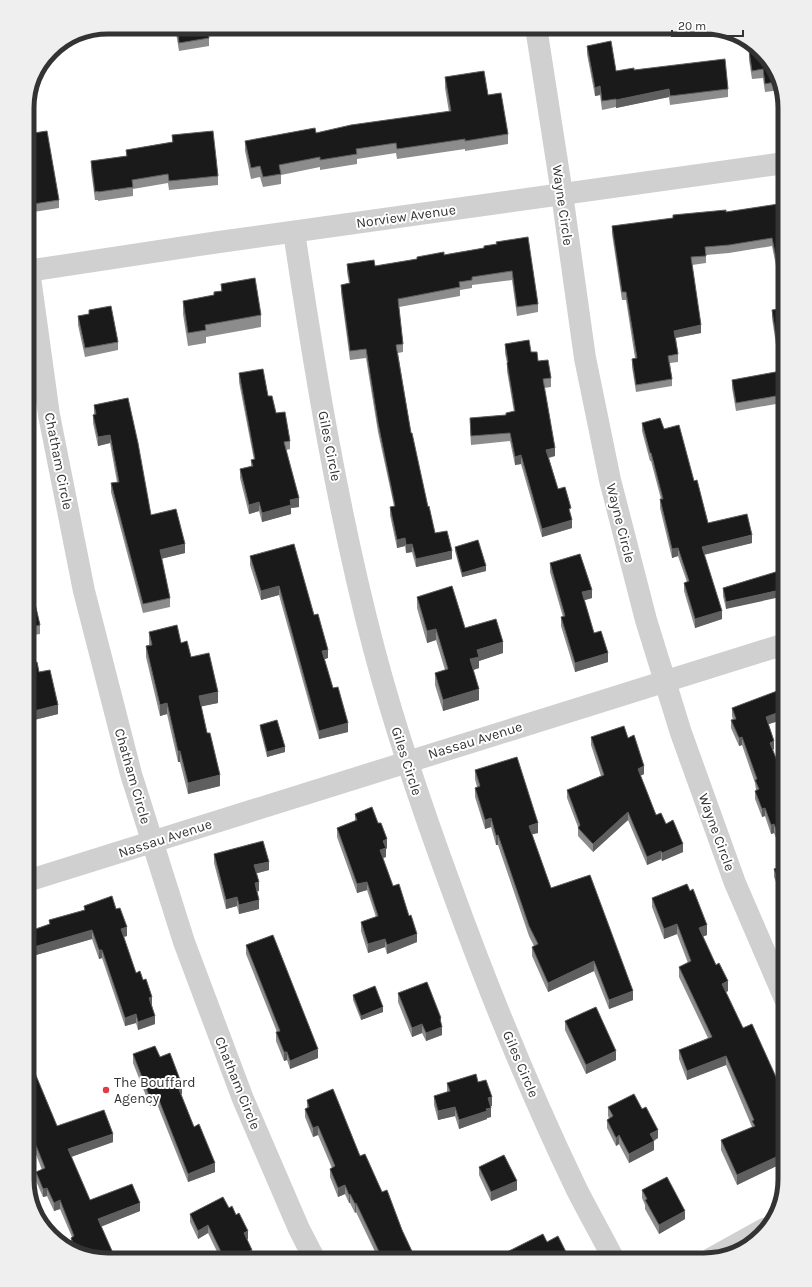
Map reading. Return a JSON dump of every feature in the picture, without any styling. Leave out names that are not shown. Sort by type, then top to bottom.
[{"type":"street","name":"Wayne Circle","points":[[537,34],[562,194],[585,358],[607,465],[646,620],[664,682],[735,883],[778,983]]},
{"type":"street","name":"Norview Avenue","points":[[34,270],[778,164]]},
{"type":"street","name":"Giles Circle","points":[[294,232],[313,354],[346,530],[374,648],[407,761],[468,932],[517,1057],[577,1188],[610,1253]]},
{"type":"street","name":"Chatham Circle","points":[[34,312],[49,415],[84,591],[131,774],[184,942],[243,1099],[311,1253]]},
{"type":"street","name":"Nassau Avenue","points":[[34,880],[407,761],[778,646]]},
{"type":"street","points":[[728,1249],[751,1236]]},
{"type":"building","points":[[178,34],[208,34],[209,38],[179,43]]},
{"type":"building","points":[[611,41],[616,71],[725,59],[728,89],[670,96],[669,89],[616,100],[602,101],[600,86],[595,88],[587,46]]},
{"type":"building","points":[[749,51],[753,52],[760,59],[773,82],[765,84],[763,69],[752,71]]},
{"type":"building","points":[[484,71],[488,95],[501,93],[508,134],[397,149],[396,143],[356,149],[357,154],[320,160],[320,157],[279,165],[281,174],[263,177],[260,166],[251,168],[245,141],[315,128],[316,133],[351,125],[451,111],[445,77]]},
{"type":"building","points":[[47,131],[59,200],[34,204],[34,133]]},
{"type":"building","points":[[213,131],[218,176],[169,181],[168,174],[132,180],[133,187],[95,192],[91,161],[127,156],[126,150],[173,142],[172,135]]},
{"type":"building","points":[[778,204],[778,268],[772,238],[729,245],[705,247],[706,256],[691,257],[701,325],[674,331],[678,354],[668,356],[672,379],[636,385],[632,359],[637,358],[626,292],[622,292],[612,226],[673,218],[673,215],[726,210],[726,212]]},
{"type":"building","points":[[528,237],[538,304],[517,307],[512,271],[472,277],[472,280],[459,282],[460,287],[398,299],[403,344],[396,345],[411,433],[435,533],[447,531],[452,551],[416,559],[412,544],[406,545],[405,538],[397,540],[390,507],[395,506],[378,423],[366,349],[350,351],[341,285],[350,283],[347,264],[374,260],[375,266],[417,259],[417,257],[444,252],[444,255],[484,248],[484,246],[497,244],[496,242]]},
{"type":"building","points":[[255,278],[261,315],[205,325],[206,330],[188,333],[183,301],[214,295],[214,292],[222,291],[221,284]]},
{"type":"building","points":[[111,306],[118,342],[85,348],[78,316],[89,314],[89,310]]},
{"type":"building","points":[[778,309],[778,351],[772,310]]},
{"type":"building","points":[[529,340],[531,352],[537,352],[538,361],[548,360],[551,378],[543,379],[555,448],[546,450],[558,489],[565,487],[571,508],[569,509],[572,520],[542,529],[521,455],[515,457],[510,433],[471,436],[470,418],[506,415],[506,413],[515,411],[505,344]]},
{"type":"building","points":[[263,369],[268,396],[272,396],[276,413],[285,412],[290,441],[284,442],[299,498],[290,500],[291,505],[262,513],[259,502],[249,505],[240,469],[253,466],[251,460],[255,459],[239,373]]},
{"type":"building","points":[[778,372],[778,398],[776,396],[736,403],[732,380]]},
{"type":"building","points":[[128,398],[151,515],[176,509],[185,544],[160,550],[170,598],[143,604],[111,483],[119,482],[110,435],[98,437],[93,415],[96,414],[94,405]]},
{"type":"building","points":[[660,418],[664,429],[679,425],[694,481],[697,480],[708,523],[747,514],[752,535],[702,547],[722,611],[695,619],[684,583],[689,581],[678,548],[672,549],[660,499],[663,499],[642,423]]},
{"type":"building","points":[[478,540],[486,566],[462,573],[455,547]]},
{"type":"building","points":[[294,544],[314,615],[318,614],[328,650],[322,651],[333,688],[338,687],[348,723],[319,731],[279,586],[261,591],[250,556]]},
{"type":"building","points":[[580,554],[592,590],[582,592],[594,633],[601,631],[608,653],[575,663],[561,617],[565,616],[550,563]]},
{"type":"building","points":[[778,571],[778,591],[726,602],[723,588]]},
{"type":"building","points":[[452,586],[465,628],[496,619],[503,642],[477,650],[479,657],[470,659],[479,689],[443,700],[435,673],[448,669],[436,629],[427,631],[417,597]]},
{"type":"building","points":[[34,599],[40,625],[34,626]]},
{"type":"building","points":[[177,625],[181,643],[187,641],[191,657],[209,653],[218,692],[199,696],[207,733],[210,733],[220,775],[188,783],[180,751],[178,751],[167,703],[160,705],[146,646],[152,645],[149,632]]},
{"type":"building","points":[[37,662],[39,672],[50,670],[58,705],[34,711],[34,663]]},
{"type":"building","points":[[778,691],[778,713],[766,717],[774,741],[770,743],[778,763],[778,834],[774,824],[771,825],[765,808],[762,809],[755,791],[759,789],[755,780],[757,779],[742,737],[739,738],[731,720],[736,719],[732,708]]},
{"type":"building","points":[[277,720],[285,747],[267,752],[260,725]]},
{"type":"building","points":[[624,726],[628,738],[634,735],[644,766],[638,769],[656,815],[661,813],[666,824],[673,820],[683,844],[662,853],[661,851],[647,857],[628,812],[593,844],[578,828],[580,825],[567,790],[604,775],[591,737]]},
{"type":"building","points":[[517,757],[538,823],[529,826],[551,888],[590,875],[633,991],[609,1000],[594,961],[548,983],[532,947],[538,944],[529,926],[498,835],[496,836],[491,818],[485,820],[475,788],[480,786],[475,770]]},
{"type":"building","points":[[372,807],[378,823],[381,823],[387,839],[383,841],[386,848],[380,850],[393,886],[399,884],[409,916],[411,915],[417,934],[387,945],[385,939],[368,944],[361,922],[378,916],[367,882],[357,884],[337,828],[357,820],[355,814]]},
{"type":"building","points":[[263,841],[269,862],[254,865],[259,882],[255,883],[259,900],[239,905],[237,897],[226,900],[214,854]]},
{"type":"building","points":[[778,868],[778,879],[774,869]]},
{"type":"building","points":[[687,884],[690,891],[693,889],[707,925],[699,928],[716,965],[719,963],[728,981],[722,984],[743,1028],[752,1024],[778,1082],[778,1156],[737,1175],[721,1140],[755,1126],[752,1121],[754,1120],[726,1056],[687,1071],[679,1050],[712,1037],[679,967],[691,961],[677,924],[664,929],[652,898]]},
{"type":"building","points":[[112,896],[116,909],[120,908],[127,927],[121,929],[136,973],[140,971],[143,980],[146,979],[152,997],[149,998],[155,1016],[138,1022],[136,1014],[125,1018],[102,950],[99,950],[92,930],[34,947],[34,930],[50,924],[49,920],[85,910],[84,906]]},
{"type":"building","points":[[273,935],[318,1049],[290,1061],[287,1052],[284,1052],[276,1032],[280,1031],[246,945]]},
{"type":"building","points":[[427,982],[441,1018],[442,1027],[426,1033],[422,1024],[412,1028],[398,993]]},
{"type":"building","points":[[375,986],[383,1007],[361,1016],[353,995]]},
{"type":"building","points":[[596,1007],[616,1051],[586,1065],[565,1021]]},
{"type":"building","points":[[155,1046],[160,1057],[170,1053],[182,1085],[178,1087],[194,1127],[199,1124],[215,1163],[188,1174],[157,1095],[150,1098],[133,1054]]},
{"type":"building","points":[[34,1071],[57,1126],[104,1110],[113,1134],[68,1149],[90,1200],[132,1184],[140,1203],[98,1219],[113,1253],[94,1252],[73,1244],[71,1238],[74,1236],[60,1200],[54,1203],[47,1188],[43,1189],[36,1172],[45,1168],[34,1140]]},
{"type":"building","points":[[476,1074],[478,1082],[486,1080],[492,1097],[488,1098],[491,1108],[486,1109],[487,1111],[459,1120],[455,1107],[438,1111],[434,1096],[450,1091],[447,1083]]},
{"type":"building","points":[[333,1089],[360,1156],[365,1154],[382,1192],[387,1190],[402,1230],[413,1253],[380,1253],[356,1203],[355,1204],[350,1194],[349,1195],[345,1185],[338,1188],[330,1169],[335,1166],[318,1126],[313,1128],[305,1109],[309,1107],[307,1100]]},
{"type":"building","points":[[634,1094],[642,1109],[646,1107],[658,1130],[650,1134],[654,1141],[629,1154],[619,1135],[616,1138],[607,1120],[613,1116],[608,1107]]},
{"type":"building","points":[[504,1155],[517,1181],[491,1192],[479,1167]]},
{"type":"building","points":[[667,1177],[685,1211],[659,1225],[645,1200],[647,1199],[642,1190]]},
{"type":"building","points":[[223,1197],[229,1208],[232,1206],[236,1215],[239,1213],[248,1231],[244,1233],[252,1250],[248,1253],[222,1253],[208,1225],[198,1231],[190,1214]]},
{"type":"building","points":[[543,1234],[547,1242],[558,1236],[566,1253],[505,1253]]},
{"type":"place","name":"The Bouffard Agency","points":[[106,1090]]}]
